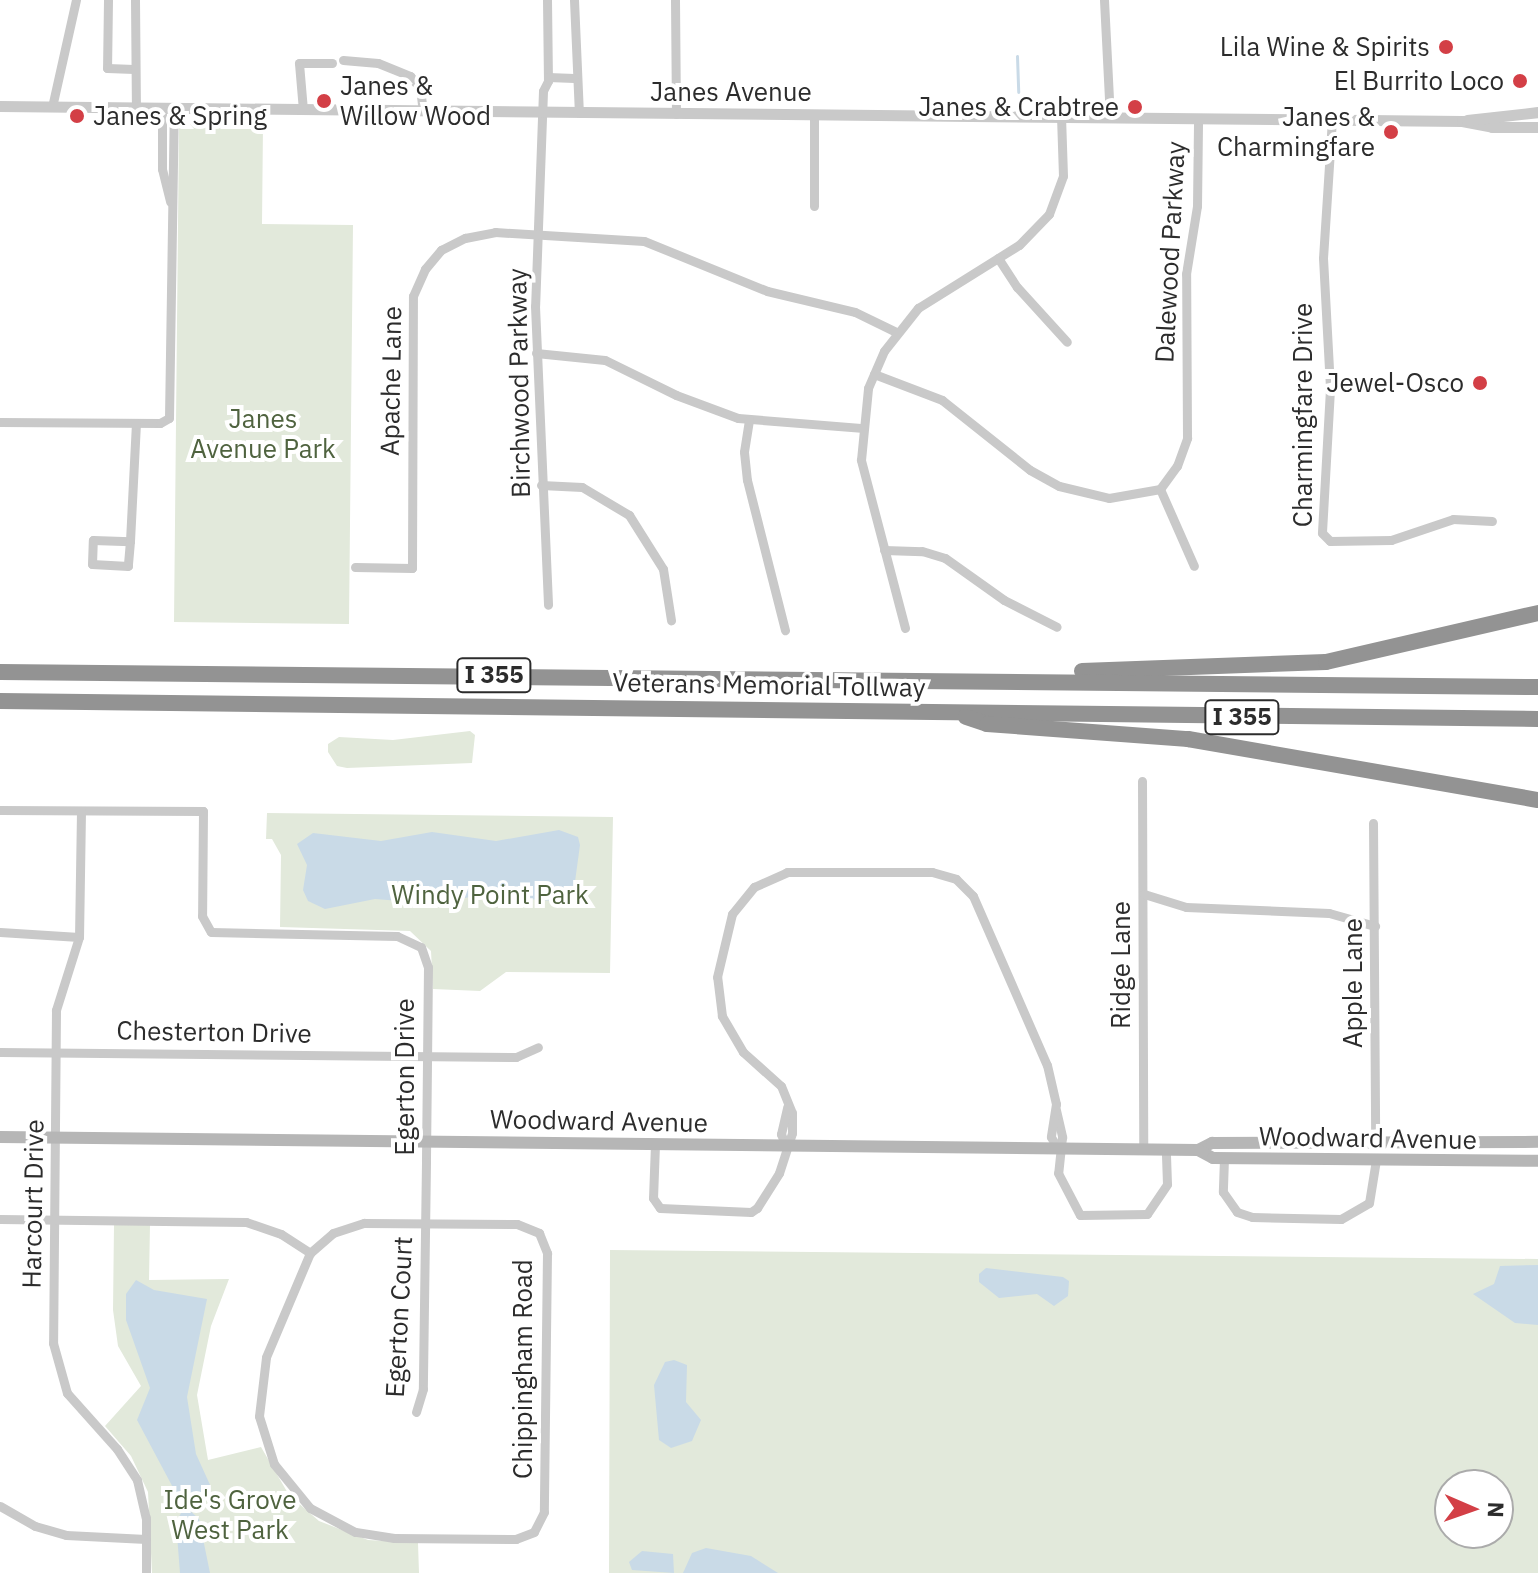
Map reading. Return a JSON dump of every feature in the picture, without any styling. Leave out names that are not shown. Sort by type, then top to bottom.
[{"type":"highway","points":[[987,680],[1047,672],[1326,662],[1417,645],[1538,613]]},
{"type":"highway","name":"Veterans Memorial Tollway","points":[[0,672],[1538,687]]},
{"type":"highway","name":"Veterans Memorial Tollway","points":[[0,701],[1538,719]]},
{"type":"highway","points":[[945,711],[987,724],[1188,739],[1538,800]]},
{"type":"main road","name":"Woodward Avenue","points":[[0,1137],[1166,1149],[1198,1150],[1224,1158],[1538,1161]]},
{"type":"main road","name":"Woodward Avenue","points":[[1198,1150],[1212,1143],[1538,1142]]},
{"type":"street","points":[[52,107],[76,0]]},
{"type":"street","points":[[108,0],[107,68],[134,69]]},
{"type":"street","points":[[135,0],[136,108]]},
{"type":"street","name":"Birchwood Parkway","points":[[547,0],[548,77],[543,112],[536,353],[548,605]]},
{"type":"street","points":[[574,0],[574,78],[579,113]]},
{"type":"street","points":[[675,0],[676,114]]},
{"type":"street","points":[[1104,0],[1110,117]]},
{"type":"street","points":[[303,110],[299,63],[337,62],[378,63],[410,76],[420,88],[423,111]]},
{"type":"street","points":[[548,77],[574,78]]},
{"type":"street","name":"Janes Avenue","points":[[0,106],[1462,121],[1538,112]]},
{"type":"street","points":[[0,422],[136,423],[165,421],[171,413],[173,209],[168,108]]},
{"type":"street","points":[[814,114],[814,206]]},
{"type":"street","points":[[905,628],[863,474],[861,428],[874,374],[896,332],[934,294],[998,258],[1035,232],[1056,202],[1064,159],[1061,116]]},
{"type":"street","name":"Dalewood Parkway","points":[[1160,489],[1177,466],[1187,438],[1186,274],[1197,206],[1198,118]]},
{"type":"street","name":"Charmingfare Drive","points":[[1332,119],[1323,258],[1330,389],[1322,533],[1330,541],[1391,540],[1453,519],[1492,521]]},
{"type":"street","name":"Janes Avenue","points":[[1462,121],[1492,127],[1538,127]]},
{"type":"street","name":"Apache Lane","points":[[355,567],[412,568],[412,306],[419,278],[441,250],[465,238],[495,232],[541,234]]},
{"type":"street","points":[[541,234],[644,241],[767,291],[855,312],[896,332]]},
{"type":"street","points":[[998,258],[1017,287],[1067,342]]},
{"type":"street","points":[[536,353],[605,360],[698,405],[749,420],[861,428]]},
{"type":"street","points":[[874,374],[942,400],[1030,470],[1059,486],[1109,498],[1160,489],[1194,566]]},
{"type":"street","points":[[749,420],[744,452],[747,480],[785,630]]},
{"type":"street","points":[[130,541],[93,540],[92,564],[128,566],[130,541],[136,423]]},
{"type":"street","points":[[541,485],[582,487],[629,515],[663,569],[671,620]]},
{"type":"street","points":[[884,550],[922,551],[945,558],[1004,600],[1057,627]]},
{"type":"street","name":"Ridge Lane","points":[[1142,781],[1143,1149]]},
{"type":"street","points":[[0,810],[81,811]]},
{"type":"street","name":"Egerton Drive","points":[[81,811],[203,811],[206,929],[218,934],[409,939],[421,947],[427,962],[425,1223]]},
{"type":"street","name":"Harcourt Drive","points":[[81,811],[79,937],[58,995],[56,1365],[81,1414],[132,1470],[144,1507],[146,1573]]},
{"type":"street","name":"Apple Lane","points":[[1373,823],[1375,1143]]},
{"type":"street","points":[[655,1144],[653,1198],[660,1208],[751,1212],[779,1173],[786,1146],[781,1134],[787,1107],[781,1086],[743,1052],[722,1016],[717,977],[732,914],[754,887],[787,872],[906,872],[949,875],[973,896],[1047,1065],[1056,1110],[1061,1115],[1058,1149],[1062,1187],[1080,1215],[1147,1214],[1167,1184],[1166,1149]]},
{"type":"street","points":[[1144,894],[1186,907],[1329,913],[1375,926]]},
{"type":"street","points":[[0,932],[79,937]]},
{"type":"street","name":"Chesterton Drive","points":[[0,1052],[516,1057],[538,1047]]},
{"type":"street","points":[[1224,1158],[1223,1192],[1244,1215],[1341,1219],[1369,1203],[1376,1160]]},
{"type":"street","points":[[0,1219],[246,1222],[281,1234],[310,1253],[349,1226],[425,1223]]},
{"type":"street","name":"Chippingham Road","points":[[310,1253],[259,1384],[264,1439],[288,1485],[326,1519],[374,1536],[516,1539],[534,1532],[544,1512],[547,1253],[539,1233],[513,1224],[425,1223]]},
{"type":"street","name":"Egerton Court","points":[[416,1412],[423,1389],[425,1223]]},
{"type":"street","points":[[0,1506],[35,1526],[66,1535],[146,1539]]},
{"type":"green space","name":"Janes Avenue Park","points":[[179,124],[263,125],[262,224],[353,225],[349,624],[174,622]]},
{"type":"green space","points":[[470,731],[475,735],[472,763],[347,768],[337,766],[328,752],[328,744],[339,737],[393,740]]},
{"type":"green space","name":"Windy Point Park","points":[[267,813],[613,817],[610,973],[506,972],[480,991],[433,989],[431,951],[410,931],[280,927],[281,855],[272,839],[266,839]]},
{"type":"green space","name":"Ide's Grove West Park","points":[[114,1225],[150,1225],[149,1280],[229,1279],[211,1326],[197,1395],[208,1460],[261,1447],[289,1495],[319,1521],[368,1540],[418,1543],[419,1573],[152,1573],[148,1492],[131,1456],[105,1426],[141,1386],[118,1346],[113,1310]]},
{"type":"green space","points":[[610,1250],[1538,1259],[1538,1573],[609,1573]]},
{"type":"water","points":[[559,830],[578,837],[580,845],[574,889],[554,901],[478,895],[439,904],[375,899],[325,909],[308,901],[303,890],[307,865],[297,844],[313,833],[381,841],[432,832],[496,841]]},
{"type":"water","points":[[1538,1265],[1538,1325],[1515,1323],[1473,1294],[1494,1284],[1500,1266]]},
{"type":"water","points":[[986,1268],[1063,1277],[1069,1281],[1068,1296],[1054,1306],[1037,1294],[999,1298],[979,1282],[979,1274]]},
{"type":"water","points":[[136,1280],[154,1290],[207,1299],[187,1397],[196,1454],[211,1487],[193,1501],[178,1497],[137,1420],[150,1388],[126,1320],[126,1294]]},
{"type":"water","points":[[674,1360],[687,1365],[686,1402],[701,1420],[692,1441],[671,1448],[659,1440],[654,1385],[665,1362]]},
{"type":"water","points":[[185,1506],[199,1519],[210,1573],[180,1573],[176,1522]]},
{"type":"water","points":[[706,1548],[751,1556],[778,1573],[683,1573],[692,1553]]},
{"type":"water","points":[[642,1551],[673,1554],[674,1573],[632,1570],[629,1562]]},
{"type":"waterway","points":[[1017,56],[1018,92]]},
{"type":"place","name":"Lila Wine & Spirits","points":[[1446,47]]},
{"type":"place","name":"El Burrito Loco","points":[[1520,81]]},
{"type":"place","name":"Janes & Willow Wood","points":[[324,101]]},
{"type":"place","name":"Janes & Crabtree","points":[[1135,107]]},
{"type":"place","name":"Janes & Spring","points":[[77,116]]},
{"type":"place","name":"Janes & Charmingfare","points":[[1391,132]]},
{"type":"place","name":"Jewel-Osco","points":[[1480,383]]}]
